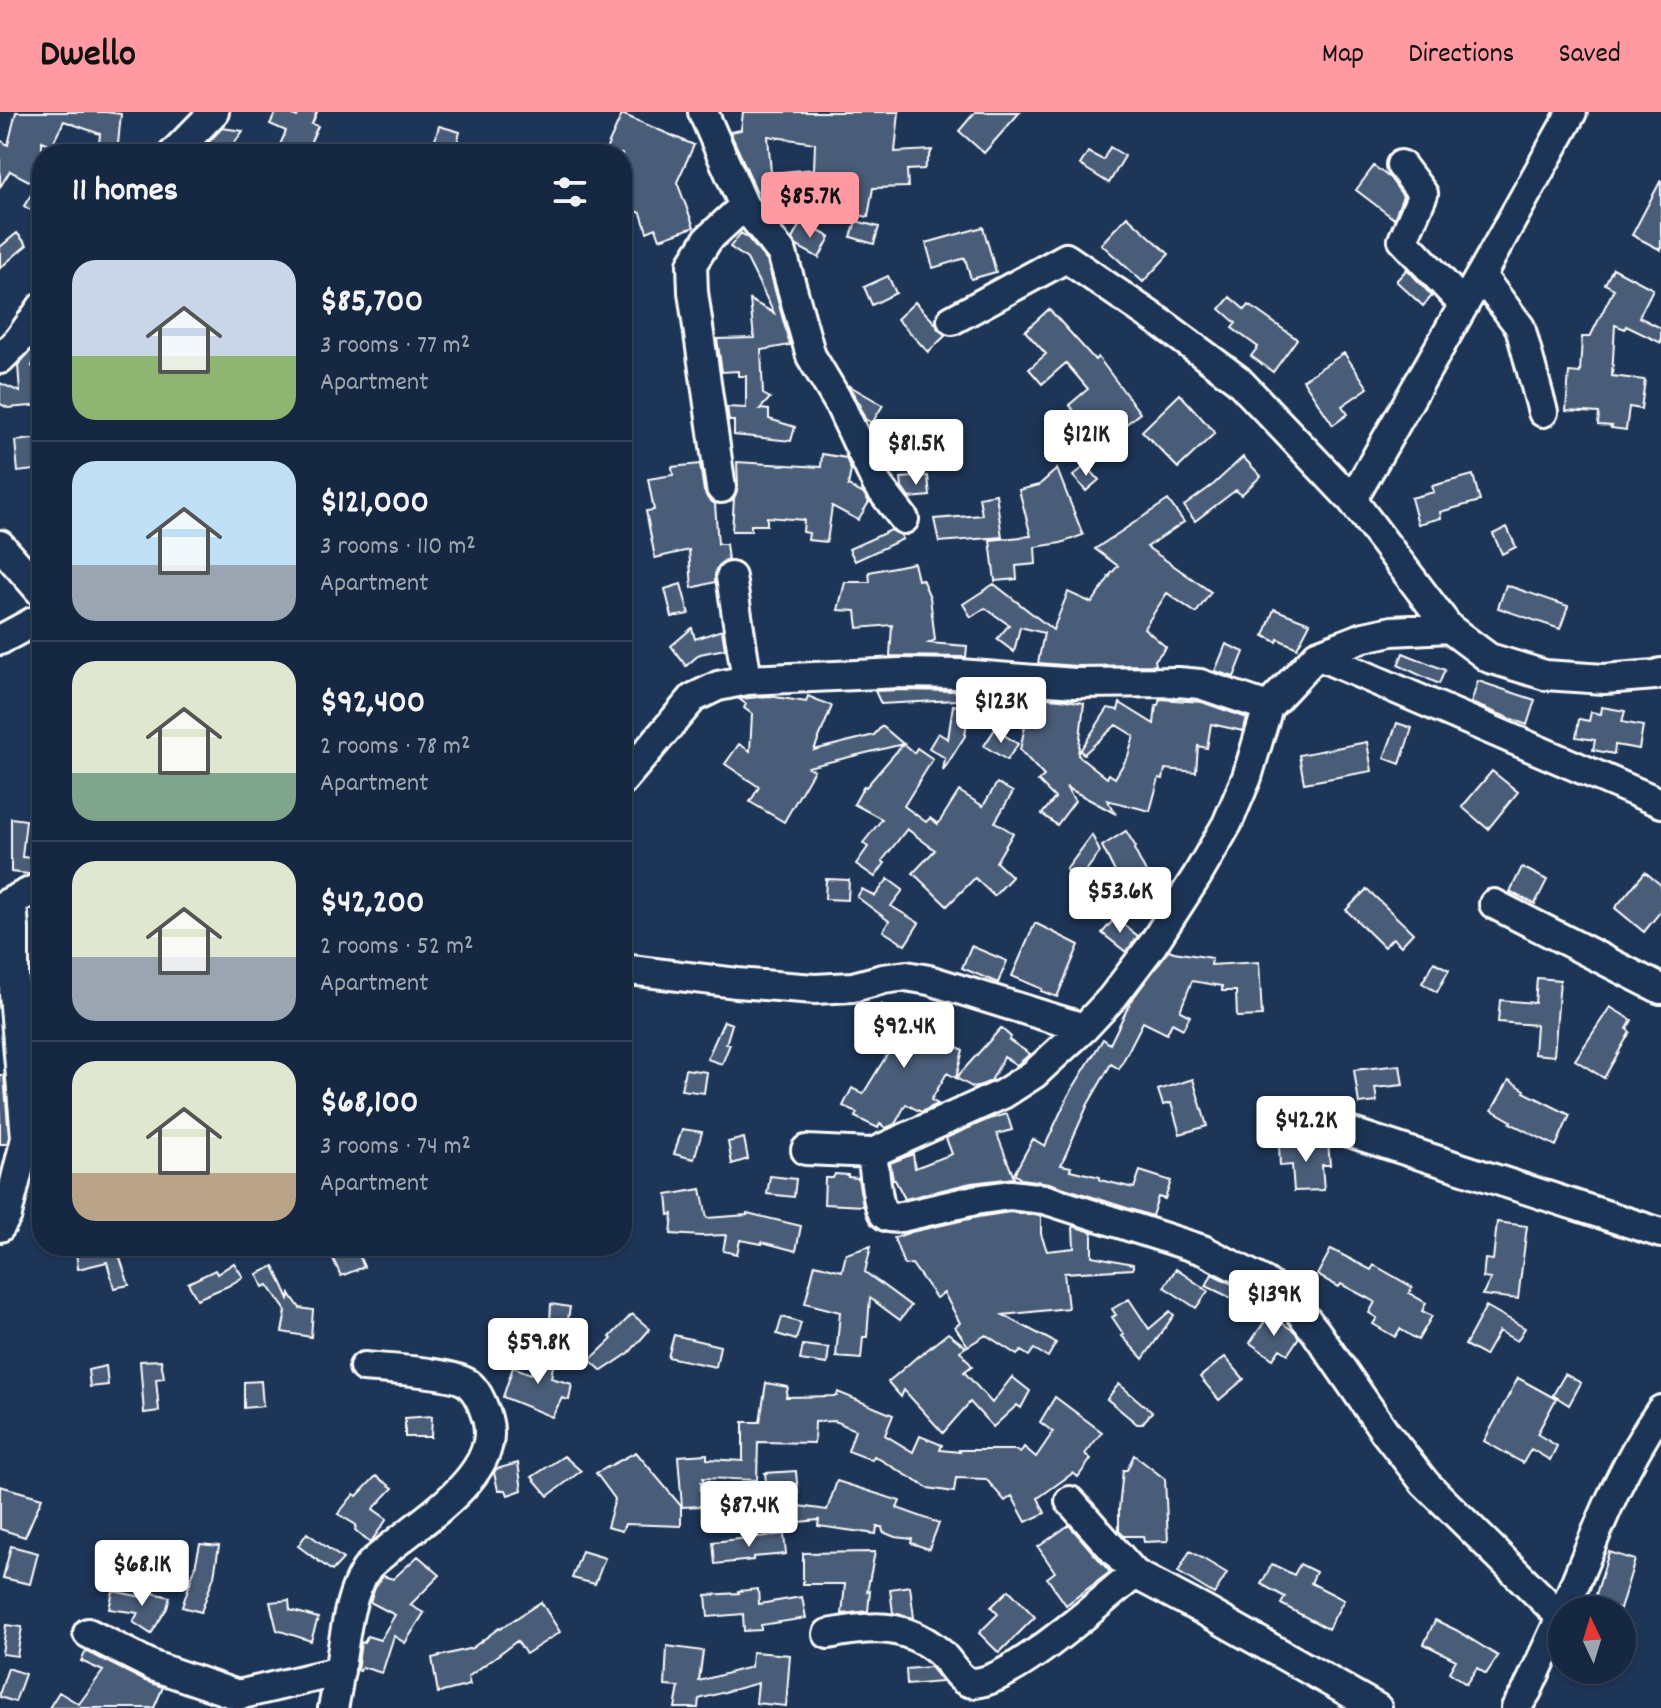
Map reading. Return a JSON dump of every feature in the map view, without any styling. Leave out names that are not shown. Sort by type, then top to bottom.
[{"type":"street","points":[[183,144],[214,112]]},
{"type":"street","points":[[703,112],[744,206],[782,253],[811,356],[839,403],[877,484],[904,519]]},
{"type":"street","points":[[1352,500],[1481,276],[1566,114]]},
{"type":"street","points":[[1401,165],[1423,194],[1403,240],[1464,305]]},
{"type":"street","points":[[721,488],[693,292],[692,264],[708,239],[744,206]]},
{"type":"street","points":[[952,320],[1066,258],[1238,380],[1352,500],[1449,628],[1489,658],[1545,675],[1604,679],[1661,673]]},
{"type":"street","points":[[1481,276],[1520,327],[1543,412]]},
{"type":"street","points":[[0,359],[32,321]]},
{"type":"street","points":[[0,545],[32,582]]},
{"type":"street","points":[[731,577],[747,680]]},
{"type":"street","points":[[0,640],[32,623]]},
{"type":"street","points":[[806,1150],[872,1153],[1003,1094],[1034,1074],[1112,998],[1153,944],[1197,876],[1227,824],[1247,777],[1268,707],[1317,655],[1364,637],[1392,631],[1449,628]]},
{"type":"street","points":[[1317,655],[1661,803]]},
{"type":"street","points":[[632,769],[693,698],[718,686],[747,680],[900,673],[960,674],[1075,683],[1178,682],[1200,684],[1268,707]]},
{"type":"street","points":[[0,1227],[7,1215],[26,1138],[14,994],[14,929],[6,904],[32,891]]},
{"type":"street","points":[[1494,904],[1661,989]]},
{"type":"street","points":[[632,970],[815,989],[853,987],[906,976],[929,980],[1084,1028]]},
{"type":"street","points":[[1306,1118],[1661,1233]]},
{"type":"street","points":[[872,1153],[879,1203],[883,1214],[890,1218],[1010,1195],[1044,1199],[1203,1250],[1265,1282],[1297,1308],[1425,1483],[1548,1601]]},
{"type":"street","points":[[333,1708],[355,1592],[368,1567],[463,1488],[480,1467],[488,1445],[488,1423],[481,1400],[469,1383],[448,1376],[364,1367]]},
{"type":"street","points":[[1570,1596],[1626,1467],[1661,1410]]},
{"type":"street","points":[[1070,1501],[1135,1574],[1377,1708]]},
{"type":"street","points":[[828,1634],[861,1627],[882,1627],[907,1633],[939,1651],[962,1679],[971,1683],[986,1681],[1015,1667],[1043,1648],[1135,1574]]},
{"type":"street","points":[[88,1633],[153,1666],[238,1695],[340,1671]]},
{"type":"street","points":[[1516,1708],[1548,1645]]},
{"type":"building","points":[[16,112],[121,114],[118,144],[99,144],[100,134],[64,121],[52,144],[42,141],[42,144],[32,144],[32,182],[10,171],[0,187],[0,140],[8,145]]},
{"type":"building","points":[[276,112],[297,117],[299,112],[317,112],[312,124],[318,126],[310,144],[280,144],[286,131],[270,124]]},
{"type":"building","points":[[743,112],[899,112],[895,152],[932,150],[924,169],[907,170],[908,187],[873,188],[868,217],[854,214],[854,211],[795,200],[795,194],[775,196],[757,192],[730,132],[741,130]],"holes":[[[768,136],[815,143],[814,169],[771,173]]]},
{"type":"building","points":[[975,112],[1020,112],[984,153],[959,131]]},
{"type":"building","points":[[622,114],[694,145],[677,182],[694,227],[660,239],[656,228],[647,232],[641,213],[632,210],[632,144],[608,144]]},
{"type":"building","points":[[439,126],[460,132],[457,144],[434,144]]},
{"type":"building","points":[[222,128],[243,131],[233,144],[207,144]]},
{"type":"building","points":[[1110,147],[1125,156],[1109,183],[1080,165],[1088,152],[1103,160]]},
{"type":"building","points":[[1374,166],[1390,178],[1403,196],[1394,219],[1356,190]]},
{"type":"building","points":[[1661,180],[1661,250],[1632,235]]},
{"type":"building","points":[[32,193],[32,211],[24,206]]},
{"type":"building","points":[[1127,216],[1169,254],[1143,282],[1101,244]]},
{"type":"building","points":[[856,221],[879,227],[874,244],[851,237]]},
{"type":"building","points":[[801,222],[830,237],[819,258],[797,246],[792,239]]},
{"type":"building","points":[[983,227],[996,272],[971,279],[965,258],[933,268],[926,243]]},
{"type":"building","points":[[17,233],[27,245],[0,268],[0,247]]},
{"type":"building","points":[[741,233],[767,261],[790,345],[761,350],[763,394],[770,398],[760,409],[769,410],[769,419],[795,427],[791,441],[734,435],[734,421],[729,421],[727,407],[746,408],[746,376],[738,376],[738,371],[722,372],[717,339],[754,338],[750,300],[774,313],[747,259],[730,247]]},
{"type":"building","points":[[1613,268],[1653,289],[1639,317],[1661,328],[1661,343],[1626,326],[1625,329],[1615,325],[1612,376],[1645,380],[1641,409],[1629,407],[1626,430],[1598,425],[1599,413],[1566,411],[1569,372],[1580,373],[1582,337],[1590,337],[1614,289],[1605,284]]},
{"type":"building","points":[[1407,269],[1432,296],[1423,306],[1396,281]]},
{"type":"building","points":[[888,276],[896,293],[872,305],[864,287]]},
{"type":"building","points":[[1230,297],[1245,310],[1249,305],[1297,339],[1273,372],[1251,356],[1258,347],[1232,328],[1236,323],[1220,309]]},
{"type":"building","points":[[915,302],[946,335],[928,352],[897,319]]},
{"type":"building","points":[[1049,309],[1095,360],[1098,357],[1140,413],[1115,433],[1100,414],[1086,426],[1069,405],[1088,389],[1066,363],[1042,384],[1029,369],[1046,354],[1025,331]]},
{"type":"building","points":[[32,349],[32,406],[8,408],[0,404],[0,383],[20,392],[18,365]]},
{"type":"building","points":[[1344,353],[1368,388],[1342,406],[1348,414],[1333,425],[1303,380]]},
{"type":"building","points":[[848,385],[883,405],[872,423],[865,419]]},
{"type":"building","points":[[1180,394],[1215,433],[1178,468],[1142,431]]},
{"type":"building","points":[[32,439],[32,470],[18,472],[15,441]]},
{"type":"building","points":[[822,454],[846,458],[851,470],[848,486],[864,494],[869,502],[858,520],[832,506],[827,542],[808,540],[809,533],[803,532],[804,520],[767,517],[767,525],[751,525],[751,531],[732,531],[738,486],[737,462],[821,467]]},
{"type":"building","points":[[1243,457],[1261,476],[1241,495],[1236,490],[1195,521],[1184,506]]},
{"type":"building","points":[[700,464],[704,491],[715,504],[718,544],[726,544],[728,560],[716,570],[715,582],[692,588],[689,550],[655,558],[646,511],[654,510],[648,479],[673,475],[672,467]]},
{"type":"building","points":[[1086,465],[1099,480],[1086,491],[1073,476]]},
{"type":"building","points":[[1057,469],[1083,535],[1061,543],[1035,547],[1036,564],[1016,566],[1017,579],[995,581],[990,540],[1031,536],[1019,490],[1039,485]]},
{"type":"building","points":[[1473,475],[1480,501],[1440,512],[1441,518],[1418,524],[1411,498],[1434,492],[1432,486]]},
{"type":"building","points":[[928,476],[930,496],[909,498],[902,488],[901,478]]},
{"type":"building","points":[[996,494],[1002,537],[939,542],[934,519],[982,515],[979,497]]},
{"type":"building","points":[[1168,500],[1184,522],[1147,547],[1211,592],[1196,613],[1167,593],[1144,628],[1166,647],[1155,660],[1156,665],[1038,663],[1044,633],[1020,627],[1014,652],[997,639],[1009,625],[985,608],[971,617],[963,604],[994,584],[1053,630],[1068,592],[1092,603],[1118,566],[1095,549]]},
{"type":"building","points":[[1507,527],[1516,547],[1502,554],[1493,534]]},
{"type":"building","points":[[891,530],[903,539],[855,561],[849,549]]},
{"type":"building","points":[[914,563],[918,580],[922,579],[930,597],[935,640],[929,643],[967,646],[966,657],[890,656],[892,625],[858,628],[856,611],[838,610],[845,582],[870,582],[869,572]]},
{"type":"building","points":[[681,584],[689,614],[672,617],[665,589]]},
{"type":"building","points":[[1506,585],[1568,606],[1560,629],[1498,608]]},
{"type":"building","points":[[1274,609],[1310,623],[1297,648],[1264,636]]},
{"type":"building","points":[[692,628],[695,639],[722,630],[725,649],[700,654],[686,666],[671,646]]},
{"type":"building","points":[[1226,644],[1244,652],[1234,677],[1215,671]]},
{"type":"building","points":[[1403,653],[1445,670],[1439,684],[1398,665]]},
{"type":"building","points":[[1478,681],[1535,700],[1527,725],[1471,703]]},
{"type":"building","points":[[875,691],[956,691],[956,700],[881,704]]},
{"type":"building","points":[[769,696],[806,702],[808,696],[832,706],[814,750],[874,735],[882,726],[914,753],[917,748],[933,759],[904,806],[926,822],[930,818],[938,824],[959,791],[983,806],[997,783],[1013,792],[995,822],[1013,833],[996,862],[1012,877],[994,896],[975,878],[947,906],[913,873],[935,850],[907,829],[882,861],[885,863],[875,877],[856,864],[868,847],[863,843],[882,819],[854,804],[864,786],[903,744],[808,767],[814,770],[784,822],[750,802],[759,787],[725,764],[739,744],[750,751],[752,714],[739,699]]},
{"type":"building","points":[[1031,697],[1084,703],[1078,755],[1107,778],[1109,774],[1115,778],[1128,756],[1134,736],[1116,725],[1084,754],[1080,751],[1108,708],[1118,710],[1120,703],[1154,724],[1156,705],[1160,699],[1202,702],[1247,718],[1243,731],[1211,724],[1207,748],[1198,746],[1196,772],[1165,769],[1163,779],[1159,778],[1150,811],[1107,800],[1116,814],[1066,787],[1075,801],[1057,825],[1042,814],[1055,798],[1038,781],[1044,776],[1020,750]]},
{"type":"building","points":[[953,705],[969,708],[965,736],[943,771],[945,758],[929,748],[938,733],[948,739]]},
{"type":"building","points":[[1602,707],[1625,711],[1622,722],[1643,726],[1639,749],[1615,745],[1614,754],[1593,750],[1595,740],[1576,737],[1579,719],[1589,721],[1591,712],[1601,714]]},
{"type":"building","points":[[1397,723],[1412,728],[1400,764],[1384,758]]},
{"type":"building","points":[[995,729],[1018,744],[1007,760],[984,746]]},
{"type":"building","points":[[1367,742],[1372,771],[1304,783],[1299,755]]},
{"type":"building","points":[[1492,771],[1518,792],[1488,829],[1462,807]]},
{"type":"building","points":[[11,818],[26,820],[22,857],[32,858],[32,872],[11,872]]},
{"type":"building","points":[[1126,831],[1154,888],[1129,900],[1102,846]]},
{"type":"building","points":[[1092,835],[1100,852],[1079,880],[1066,870]]},
{"type":"building","points":[[1522,867],[1547,880],[1535,904],[1510,892]]},
{"type":"building","points":[[1645,872],[1661,885],[1661,911],[1644,932],[1615,908]]},
{"type":"building","points":[[826,879],[849,880],[848,900],[825,899]]},
{"type":"building","points":[[888,879],[903,890],[891,906],[919,923],[905,945],[883,931],[889,921],[857,897],[862,889],[875,896]]},
{"type":"building","points":[[1367,889],[1413,933],[1401,946],[1393,938],[1384,947],[1346,910]]},
{"type":"building","points":[[1115,918],[1138,936],[1126,952],[1102,933]]},
{"type":"building","points":[[1035,923],[1079,945],[1057,997],[1012,976]]},
{"type":"building","points":[[971,946],[1007,961],[998,983],[962,968]]},
{"type":"building","points":[[1169,950],[1212,958],[1211,965],[1259,962],[1262,1016],[1237,1017],[1236,991],[1222,991],[1222,986],[1192,981],[1180,1011],[1190,1016],[1183,1029],[1172,1023],[1167,1034],[1143,1022],[1119,1069],[1111,1064],[1088,1104],[1061,1165],[1100,1177],[1100,1180],[1134,1188],[1140,1171],[1171,1181],[1165,1199],[1158,1197],[1152,1216],[1049,1183],[1021,1179],[1014,1174],[1033,1139],[1045,1146],[1068,1096],[1103,1039],[1110,1044],[1131,1001]]},
{"type":"building","points":[[1434,962],[1449,970],[1437,992],[1422,983]]},
{"type":"building","points":[[1537,978],[1560,980],[1554,1056],[1534,1054],[1536,1025],[1498,1022],[1500,1000],[1535,1003]]},
{"type":"building","points":[[881,1004],[963,1050],[956,1078],[947,1073],[931,1100],[938,1104],[921,1112],[906,1104],[895,1124],[886,1128],[880,1124],[878,1128],[855,1117],[857,1113],[843,1106],[852,1088],[863,1094],[893,1045],[867,1032]]},
{"type":"building","points":[[1610,1007],[1632,1020],[1627,1029],[1630,1032],[1604,1078],[1575,1060]]},
{"type":"building","points":[[724,1021],[732,1024],[726,1044],[730,1044],[722,1064],[707,1059]]},
{"type":"building","points":[[1001,1028],[1011,1037],[1009,1040],[1030,1054],[1017,1065],[1004,1057],[991,1081],[974,1088],[956,1078]]},
{"type":"building","points":[[1400,1065],[1403,1085],[1375,1088],[1377,1102],[1359,1104],[1354,1070]]},
{"type":"building","points":[[685,1069],[707,1072],[704,1093],[681,1090]]},
{"type":"building","points":[[0,1075],[4,1075],[7,1144],[0,1144]]},
{"type":"building","points":[[1193,1079],[1207,1126],[1180,1134],[1171,1103],[1163,1105],[1158,1090]]},
{"type":"building","points":[[1509,1080],[1524,1092],[1570,1115],[1556,1146],[1510,1123],[1492,1110]]},
{"type":"building","points":[[1007,1114],[1012,1130],[997,1134],[1014,1178],[971,1183],[905,1199],[893,1180],[890,1163],[913,1154],[915,1168],[952,1154],[946,1138]]},
{"type":"building","points":[[682,1129],[702,1132],[694,1159],[674,1154]]},
{"type":"building","points":[[744,1138],[748,1159],[732,1164],[728,1142]]},
{"type":"building","points":[[1328,1143],[1330,1165],[1322,1165],[1324,1190],[1294,1191],[1292,1165],[1280,1166],[1279,1145]]},
{"type":"building","points":[[835,1174],[858,1178],[863,1206],[824,1204],[825,1178],[833,1178]]},
{"type":"building","points":[[770,1176],[796,1179],[794,1197],[767,1194]]},
{"type":"building","points":[[701,1189],[707,1218],[747,1213],[801,1226],[796,1251],[740,1240],[737,1254],[723,1251],[726,1235],[671,1234],[673,1214],[669,1215],[667,1195]]},
{"type":"building","points":[[1010,1212],[1041,1216],[1041,1234],[1047,1251],[1074,1248],[1073,1226],[1092,1232],[1092,1256],[1133,1264],[1133,1269],[1064,1273],[1068,1308],[1003,1315],[1056,1343],[1048,1357],[1034,1349],[1029,1356],[1021,1351],[1017,1355],[986,1335],[968,1346],[955,1327],[960,1323],[944,1293],[936,1298],[912,1264],[904,1265],[894,1238]]},
{"type":"building","points":[[1497,1222],[1527,1226],[1518,1299],[1482,1295],[1491,1279],[1483,1278],[1485,1259],[1493,1260]]},
{"type":"building","points":[[871,1246],[865,1272],[911,1306],[900,1320],[870,1298],[867,1337],[863,1337],[861,1359],[836,1357],[840,1312],[805,1303],[815,1264],[842,1271],[846,1254]]},
{"type":"building","points":[[1331,1249],[1371,1270],[1374,1265],[1412,1287],[1409,1293],[1426,1303],[1422,1311],[1432,1316],[1418,1340],[1400,1329],[1395,1337],[1373,1324],[1377,1318],[1369,1313],[1375,1302],[1317,1275]]},
{"type":"building","points":[[76,1256],[119,1256],[129,1285],[114,1288],[107,1262],[78,1269]]},
{"type":"building","points":[[359,1256],[364,1267],[341,1276],[333,1259]]},
{"type":"building","points":[[234,1263],[243,1277],[197,1299],[188,1283],[215,1270],[217,1274]]},
{"type":"building","points":[[274,1266],[289,1299],[290,1294],[300,1308],[313,1310],[311,1337],[282,1332],[286,1311],[268,1285],[263,1287],[257,1274]]},
{"type":"building","points":[[1176,1269],[1208,1291],[1196,1308],[1164,1287]]},
{"type":"building","points":[[1212,1274],[1248,1292],[1242,1303],[1206,1286]]},
{"type":"building","points":[[1129,1299],[1149,1329],[1170,1311],[1174,1315],[1143,1359],[1122,1336],[1112,1317],[1116,1315],[1112,1309]]},
{"type":"building","points":[[551,1304],[570,1307],[567,1325],[550,1322]]},
{"type":"building","points":[[1486,1306],[1525,1328],[1517,1341],[1499,1331],[1485,1356],[1465,1345]]},
{"type":"building","points":[[632,1314],[650,1329],[629,1353],[602,1371],[590,1360]]},
{"type":"building","points":[[1269,1315],[1299,1337],[1288,1354],[1280,1349],[1273,1359],[1250,1343]]},
{"type":"building","points":[[782,1317],[801,1323],[796,1340],[777,1334]]},
{"type":"building","points":[[948,1333],[966,1347],[960,1351],[972,1366],[964,1372],[992,1403],[1012,1377],[1030,1391],[1021,1408],[1017,1405],[993,1427],[970,1402],[943,1433],[904,1390],[901,1397],[888,1382]]},
{"type":"building","points":[[674,1335],[720,1346],[716,1367],[668,1357]]},
{"type":"building","points":[[803,1345],[829,1348],[827,1364],[800,1360]]},
{"type":"building","points":[[535,1353],[555,1354],[551,1378],[572,1384],[569,1400],[562,1398],[552,1417],[503,1397],[513,1367],[531,1374]]},
{"type":"building","points":[[1225,1357],[1244,1379],[1219,1400],[1200,1377]]},
{"type":"building","points":[[161,1360],[164,1378],[156,1379],[159,1411],[144,1413],[140,1361]]},
{"type":"building","points":[[106,1366],[108,1385],[90,1387],[88,1370]]},
{"type":"building","points":[[1565,1374],[1581,1383],[1569,1405],[1553,1395]]},
{"type":"building","points":[[1518,1378],[1556,1399],[1537,1434],[1557,1446],[1550,1460],[1531,1449],[1523,1463],[1484,1441]]},
{"type":"building","points":[[261,1381],[263,1406],[244,1408],[244,1382]]},
{"type":"building","points":[[766,1383],[788,1387],[786,1397],[837,1396],[838,1392],[893,1415],[885,1435],[913,1452],[920,1436],[942,1445],[940,1450],[1015,1450],[1020,1453],[1024,1447],[1036,1457],[1053,1432],[1040,1422],[1055,1397],[1102,1432],[1085,1454],[1091,1459],[1078,1477],[1073,1473],[1038,1498],[1045,1513],[1026,1522],[1012,1496],[1005,1501],[986,1479],[956,1478],[954,1492],[928,1488],[874,1456],[872,1460],[848,1451],[855,1430],[835,1421],[815,1422],[814,1443],[758,1442],[757,1480],[703,1478],[701,1506],[682,1507],[678,1456],[707,1454],[707,1459],[743,1461],[743,1422],[760,1422]]},
{"type":"building","points":[[1119,1384],[1152,1412],[1142,1424],[1137,1424],[1107,1399]]},
{"type":"building","points":[[432,1416],[431,1437],[405,1437],[405,1418]]},
{"type":"building","points":[[636,1452],[681,1506],[681,1526],[625,1524],[622,1531],[607,1527],[615,1499],[596,1473]]},
{"type":"building","points":[[1134,1455],[1165,1479],[1168,1541],[1144,1542],[1143,1536],[1124,1536],[1119,1531],[1123,1470],[1127,1470]]},
{"type":"building","points":[[564,1456],[581,1471],[548,1496],[532,1477]]},
{"type":"building","points":[[518,1463],[522,1490],[508,1495],[506,1490],[498,1490],[496,1469]]},
{"type":"building","points":[[796,1471],[799,1506],[827,1510],[837,1481],[900,1501],[897,1508],[939,1523],[929,1549],[911,1543],[912,1539],[883,1532],[882,1527],[877,1527],[876,1534],[818,1526],[819,1520],[771,1525],[765,1473]]},
{"type":"building","points":[[376,1476],[393,1488],[373,1509],[387,1519],[370,1543],[355,1530],[356,1525],[338,1514],[354,1494],[357,1496]]},
{"type":"building","points":[[0,1486],[42,1498],[25,1537],[0,1529]]},
{"type":"building","points":[[1069,1525],[1110,1572],[1066,1605],[1047,1578],[1055,1572],[1038,1547]]},
{"type":"building","points":[[307,1533],[343,1559],[332,1571],[298,1546]]},
{"type":"building","points":[[784,1534],[786,1554],[715,1564],[713,1542]]},
{"type":"building","points":[[200,1544],[219,1546],[214,1576],[201,1612],[182,1607]]},
{"type":"building","points":[[11,1546],[38,1553],[30,1584],[3,1578]]},
{"type":"building","points":[[582,1551],[605,1558],[595,1584],[572,1578]]},
{"type":"building","points":[[1190,1551],[1227,1573],[1214,1594],[1178,1572]]},
{"type":"building","points":[[875,1552],[867,1592],[870,1591],[868,1611],[842,1614],[845,1584],[803,1584],[803,1553]]},
{"type":"building","points":[[1609,1552],[1635,1560],[1624,1596],[1596,1596]]},
{"type":"building","points":[[418,1556],[440,1575],[410,1605],[424,1613],[405,1643],[394,1636],[382,1673],[362,1667],[360,1671],[357,1670],[361,1642],[364,1643],[367,1636],[380,1640],[395,1615],[370,1602],[375,1588],[383,1576],[393,1579]]},
{"type":"building","points":[[1272,1564],[1294,1575],[1300,1564],[1316,1572],[1311,1583],[1344,1600],[1328,1629],[1281,1604],[1285,1597],[1261,1584]]},
{"type":"building","points":[[910,1586],[914,1618],[893,1613],[890,1589]]},
{"type":"building","points":[[758,1589],[759,1604],[802,1597],[806,1618],[761,1625],[761,1630],[744,1631],[743,1614],[708,1617],[706,1595]]},
{"type":"building","points":[[1009,1590],[1035,1617],[999,1653],[979,1633],[998,1614],[991,1607]]},
{"type":"building","points":[[113,1591],[147,1598],[149,1592],[170,1597],[151,1634],[133,1622],[138,1613],[109,1609]]},
{"type":"building","points":[[289,1600],[290,1610],[318,1618],[311,1641],[277,1630],[270,1602]]},
{"type":"building","points":[[541,1602],[560,1632],[526,1654],[517,1641],[468,1677],[470,1685],[438,1693],[432,1658],[472,1648]]},
{"type":"building","points":[[1435,1620],[1498,1656],[1486,1674],[1477,1668],[1466,1684],[1449,1672],[1456,1660],[1424,1644]]},
{"type":"building","points":[[6,1625],[22,1627],[17,1656],[2,1654]]},
{"type":"building","points":[[667,1646],[703,1651],[699,1681],[751,1667],[752,1652],[790,1655],[786,1706],[756,1703],[758,1683],[699,1699],[698,1708],[675,1708],[679,1687],[665,1686]]},
{"type":"building","points":[[86,1651],[163,1687],[154,1708],[49,1708],[59,1692],[79,1704],[103,1671],[81,1661]]},
{"type":"building","points":[[930,1667],[942,1682],[907,1685],[906,1669]]},
{"type":"building","points":[[8,1668],[25,1674],[15,1702],[0,1697]]}]
